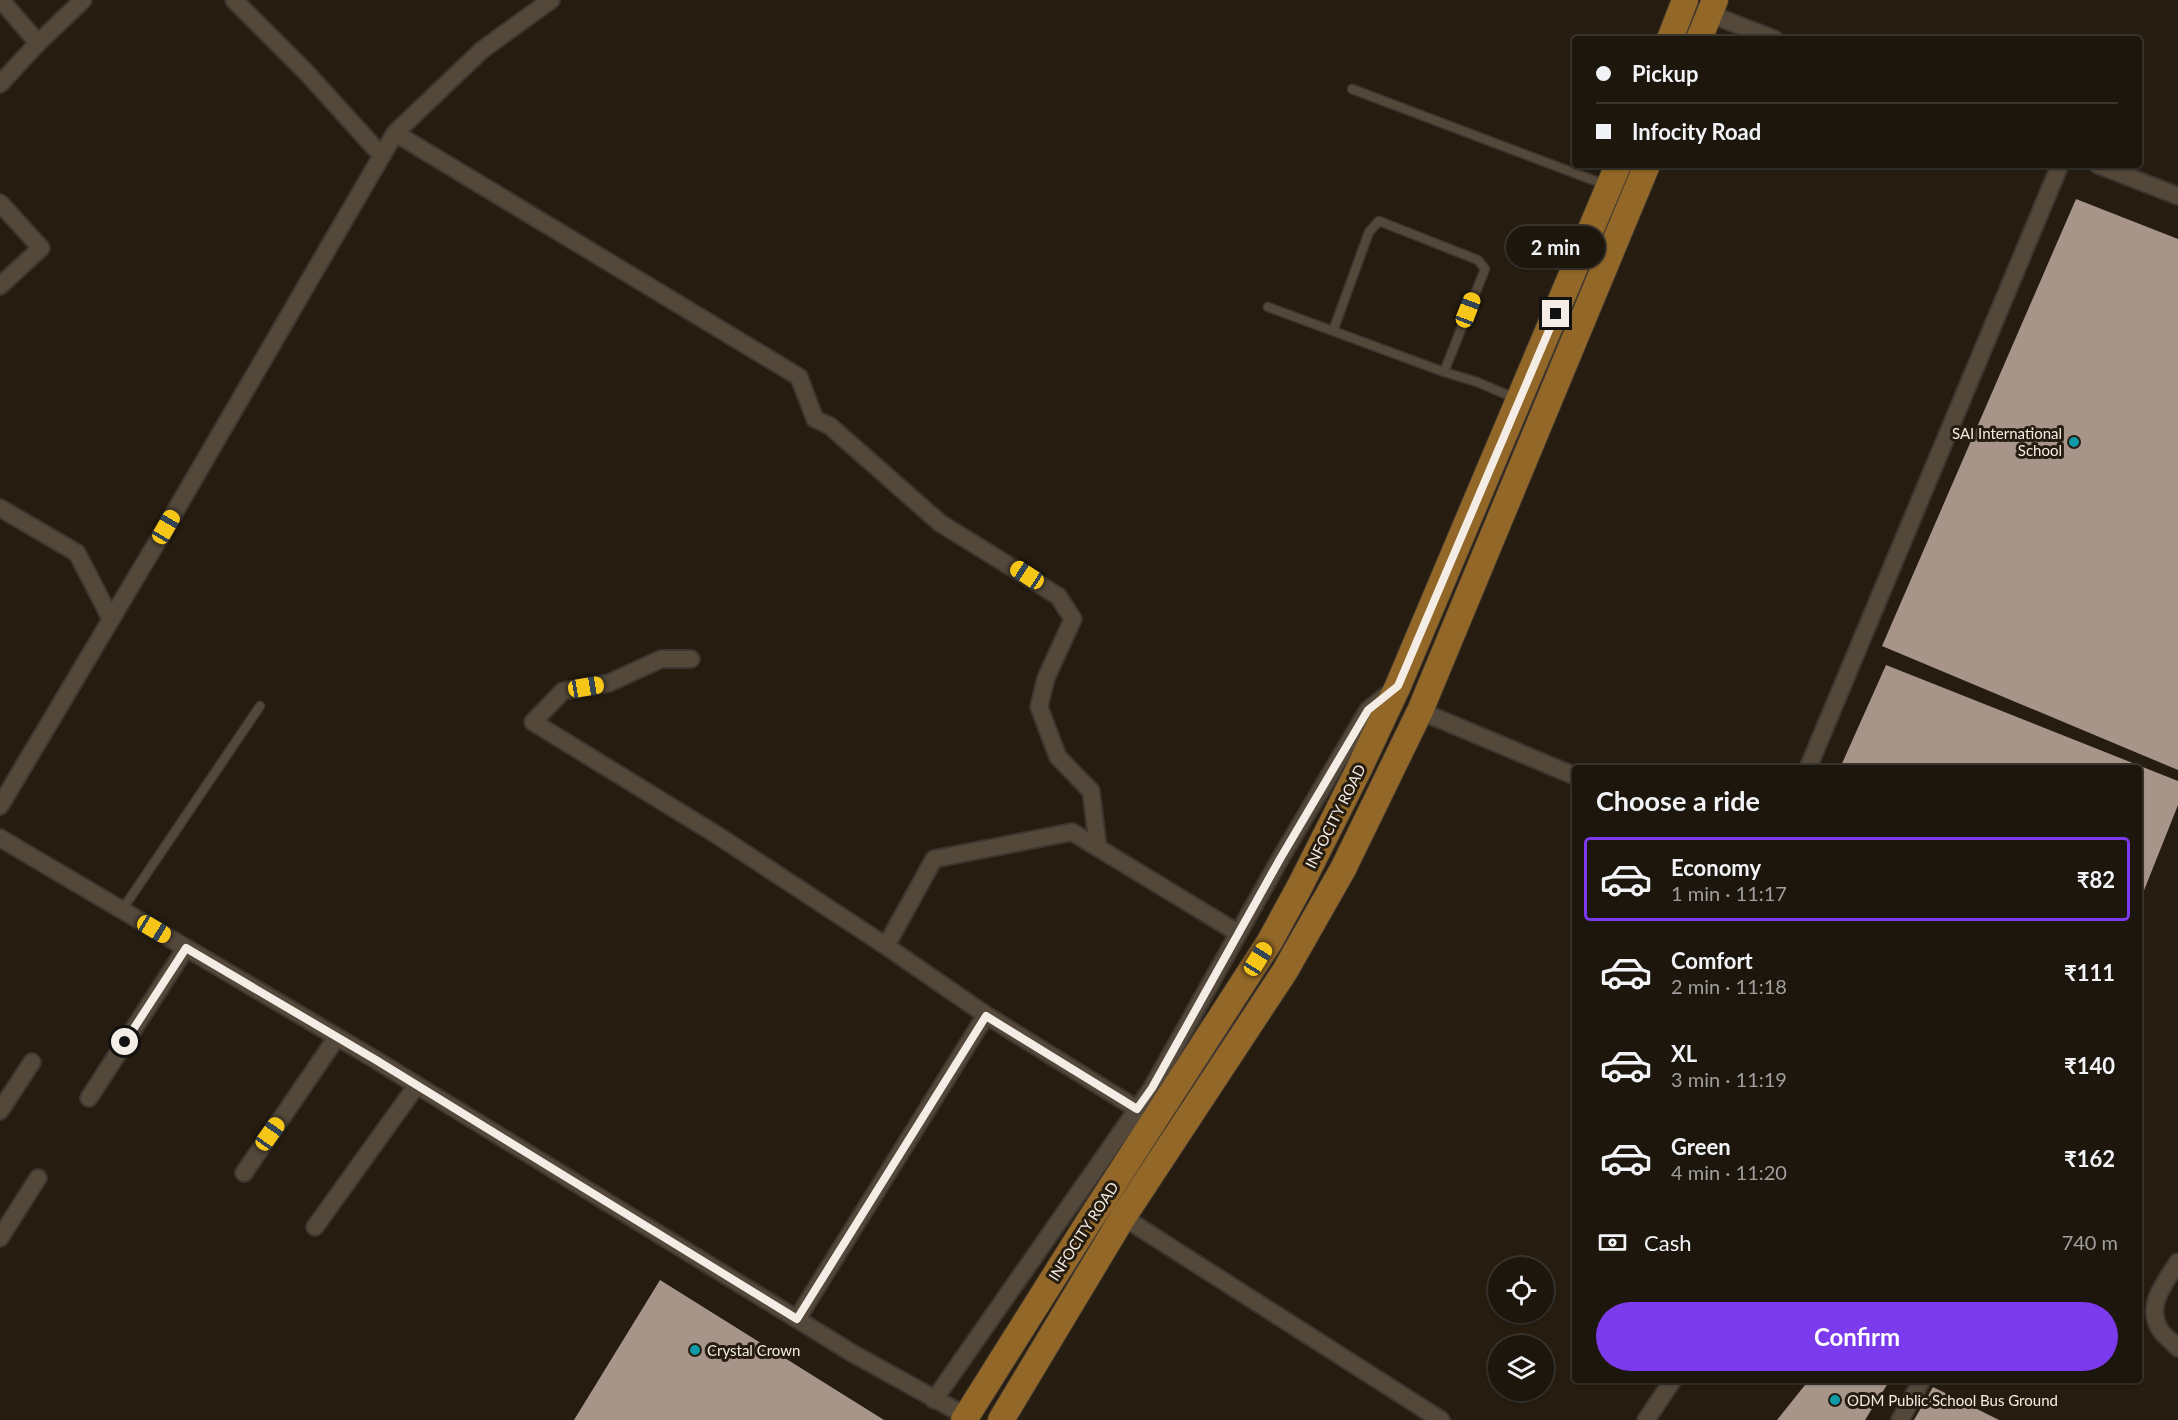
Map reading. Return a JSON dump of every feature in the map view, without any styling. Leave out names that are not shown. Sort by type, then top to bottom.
[{"type":"main road","points":[[1671,36],[1685,0]]},
{"type":"main road","points":[[1700,36],[1713,7]]},
{"type":"main road","name":"INFOCITY ROAD","points":[[1001,1420],[1123,1217],[1285,972],[1343,869],[1420,711],[1646,168]]},
{"type":"main road","name":"INFOCITY ROAD","points":[[957,1417],[1086,1226],[1202,1047],[1270,941],[1300,886],[1398,686],[1614,176]]},
{"type":"main road","points":[[1480,494],[1506,505]]},
{"type":"main road","points":[[1202,1047],[1226,1062]]},
{"type":"street","points":[[1,0],[38,43]]},
{"type":"street","points":[[0,84],[83,0]]},
{"type":"street","points":[[234,0],[306,72],[382,156]]},
{"type":"street","points":[[0,806],[395,132],[482,50],[551,0]]},
{"type":"street","points":[[1713,7],[1768,36]]},
{"type":"street","points":[[395,132],[799,377],[815,419],[830,426],[940,523],[1058,596],[1073,619],[1046,678],[1039,707],[1058,758],[1091,790],[1098,848]]},
{"type":"street","points":[[1809,765],[2059,168]]},
{"type":"street","points":[[2106,168],[2178,196]]},
{"type":"street","points":[[0,203],[41,248],[0,286]]},
{"type":"street","points":[[0,508],[77,553],[111,619]]},
{"type":"street","points":[[691,659],[661,659],[609,683],[563,691],[533,722],[717,835],[886,946],[986,1016],[1137,1109]]},
{"type":"street","points":[[934,1400],[1152,1088],[1280,859],[1368,710],[1398,686]]},
{"type":"street","points":[[1420,711],[1572,775]]},
{"type":"street","points":[[886,946],[934,859],[1072,832],[1238,933]]},
{"type":"street","points":[[0,838],[417,1085],[797,1319],[934,1400],[957,1417]]},
{"type":"street","points":[[89,1098],[186,948]]},
{"type":"street","points":[[797,1319],[986,1016]]},
{"type":"street","points":[[244,1173],[337,1037]]},
{"type":"street","points":[[0,1112],[32,1062]]},
{"type":"street","points":[[315,1227],[417,1085]]},
{"type":"street","points":[[0,1238],[38,1178]]},
{"type":"street","points":[[1123,1217],[1441,1420]]},
{"type":"street","points":[[2178,1262],[2159,1291],[2153,1310],[2160,1330],[2178,1348]]},
{"type":"street","points":[[1646,1420],[1671,1383]]},
{"type":"street","points":[[1900,1420],[1920,1383]]},
{"type":"lane","points":[[1352,89],[1572,162]]},
{"type":"lane","points":[[1590,168],[1614,176]]},
{"type":"lane","points":[[1333,331],[1369,232],[1379,220],[1479,260],[1485,269],[1444,372]]},
{"type":"lane","points":[[1268,307],[1477,382],[1520,400]]},
{"type":"lane","points":[[122,910],[260,706]]},
{"type":"building","name":"SAI International School","points":[[2076,199],[2178,239],[2178,770],[1882,646]]},
{"type":"building","points":[[1886,665],[2138,765],[1841,765]]},
{"type":"building","points":[[2142,767],[2178,781],[2178,805],[2142,895]]},
{"type":"building","name":"Crystal Crown","points":[[660,1280],[884,1420],[574,1420]]},
{"type":"building","name":"ODM Public School Bus Ground","points":[[1807,1383],[1888,1383],[1865,1420],[1777,1420]]},
{"type":"building","points":[[1933,1387],[1999,1420],[1914,1420]]},
{"type":"place","name":"SAI International School","points":[[2074,442]]},
{"type":"place","name":"Crystal Crown","points":[[695,1350]]},
{"type":"place","name":"ODM Public School Bus Ground","points":[[1835,1400]]},
{"type":"route","points":[[125,1042],[186,948],[376,1060],[797,1319],[986,1016],[1137,1109],[1152,1088],[1280,859],[1368,710],[1398,686],[1556,314]]}]
